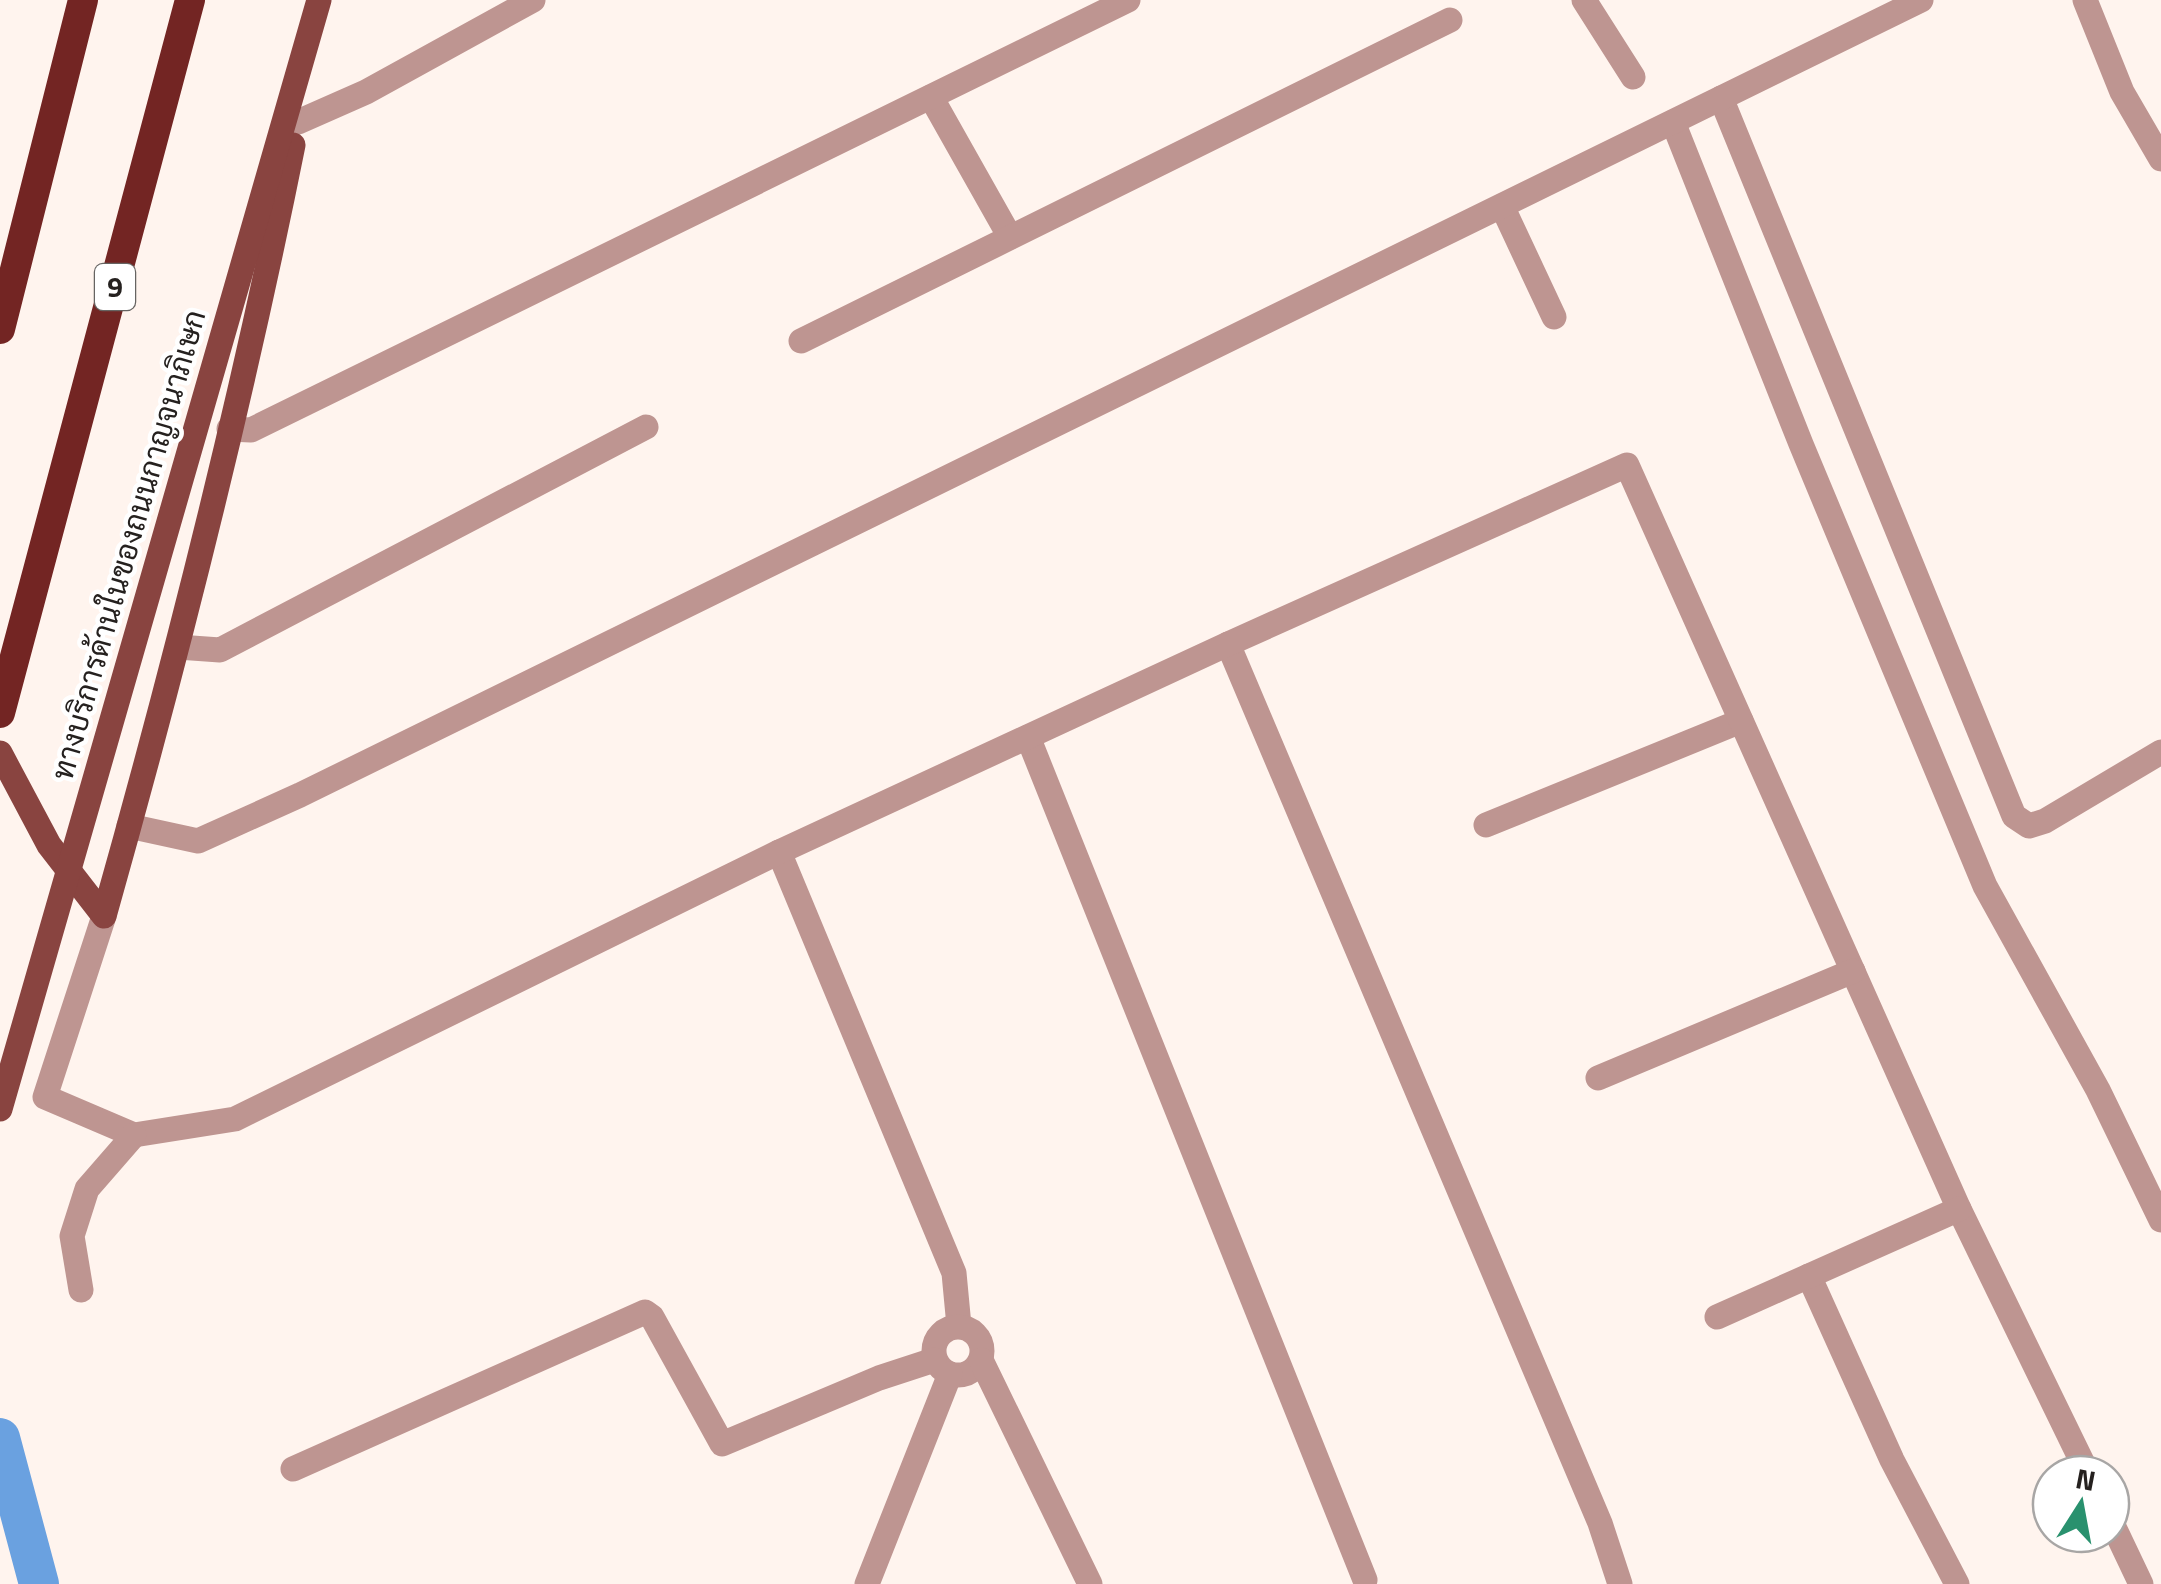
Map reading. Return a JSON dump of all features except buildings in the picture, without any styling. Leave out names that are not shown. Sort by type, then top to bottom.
[{"type":"highway","points":[[0,329],[83,0]]},
{"type":"highway","name":"9","points":[[0,712],[190,0]]},
{"type":"main road","name":"ทางบริการด้านในของถนนกาญจนาภิเษก","points":[[0,1109],[320,0]]},
{"type":"main road","points":[[104,916],[178,647],[262,301],[298,122],[312,27]]},
{"type":"main road","points":[[0,753],[49,845],[104,916]]},
{"type":"street","points":[[298,122],[366,92],[532,0]]},
{"type":"street","points":[[230,429],[251,430],[1128,0]]},
{"type":"street","points":[[1584,0],[1633,77]]},
{"type":"street","points":[[129,826],[198,840],[300,794],[1921,0]]},
{"type":"street","points":[[2085,0],[2122,92],[2161,159]]},
{"type":"street","points":[[801,341],[1450,20]]},
{"type":"street","points":[[931,97],[1010,237]]},
{"type":"street","points":[[1721,98],[2014,816],[2029,826],[2045,820],[2161,752]]},
{"type":"street","points":[[1673,122],[1808,462],[1985,886],[2098,1090],[2161,1220]]},
{"type":"street","points":[[1502,206],[1554,318]]},
{"type":"street","points":[[178,647],[220,650],[646,427]]},
{"type":"street","points":[[104,916],[45,1097],[134,1135],[236,1119],[779,852],[1627,465],[1959,1208],[2078,1454]]},
{"type":"street","points":[[1228,644],[1600,1523],[1620,1584]]},
{"type":"street","points":[[1486,825],[1741,721]]},
{"type":"street","points":[[1028,737],[1365,1580]]},
{"type":"street","points":[[779,852],[954,1273],[959,1326]]},
{"type":"street","points":[[1598,1078],[1853,971]]},
{"type":"street","points":[[81,1290],[72,1236],[87,1189],[134,1135]]},
{"type":"street","points":[[1717,1317],[1959,1208]]},
{"type":"street","points":[[1808,1276],[1892,1460],[1956,1584]]},
{"type":"street","points":[[293,1468],[645,1312],[652,1317],[722,1444],[879,1378],[942,1367],[968,1373],[981,1360]]},
{"type":"street","points":[[867,1584],[942,1367],[934,1344],[937,1336],[959,1326],[979,1338],[981,1360],[1090,1584]]},
{"type":"street","points":[[2127,1554],[2142,1584]]},
{"type":"waterway","points":[[0,1438],[39,1584]]}]
